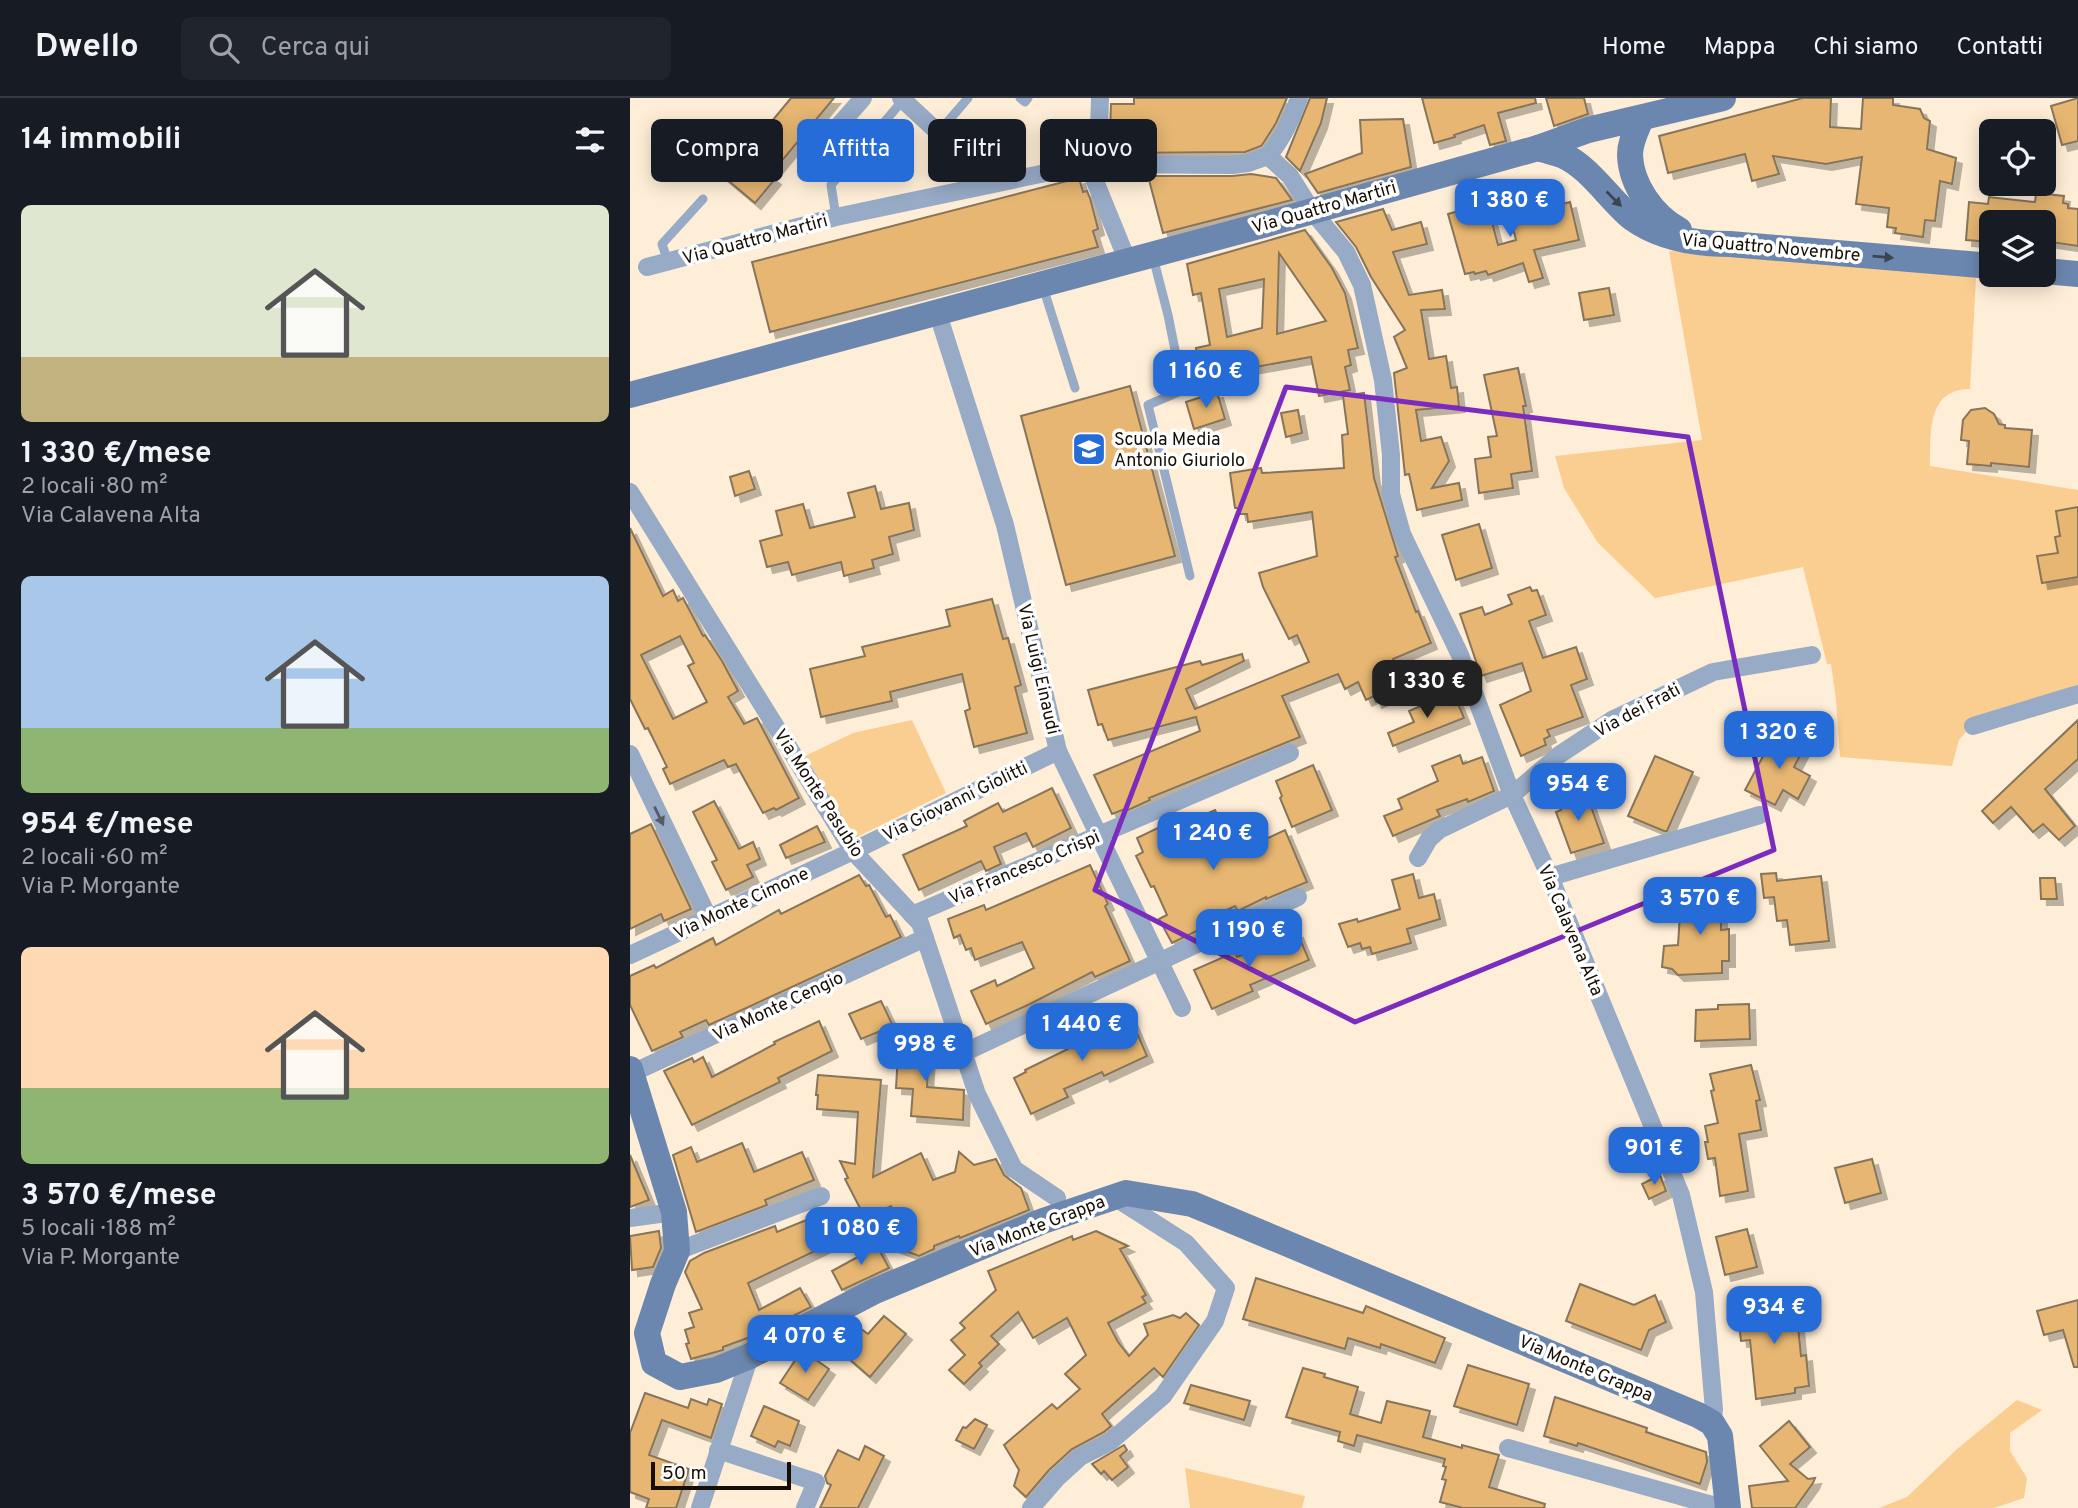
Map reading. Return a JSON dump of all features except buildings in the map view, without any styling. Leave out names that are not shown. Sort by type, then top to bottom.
[{"type":"street","points":[[845,119],[863,98]]},
{"type":"street","points":[[1099,119],[1100,98]]},
{"type":"street","points":[[1268,156],[1289,126],[1299,98]]},
{"type":"street","name":"Via Quattro Martiri","points":[[630,395],[1140,259],[1538,148],[1588,130],[1723,98]]},
{"type":"street","points":[[902,99],[928,124]]},
{"type":"street","points":[[1641,119],[1632,140],[1630,157],[1640,191],[1664,222],[1704,244]]},
{"type":"street","name":"Via Quattro Novembre","points":[[1538,148],[1567,157],[1595,180],[1633,218],[1670,237],[1704,244],[1979,265]]},
{"type":"street","name":"Via Quattro Martiri","points":[[1157,164],[1248,163],[1268,156]]},
{"type":"street","name":"Via Calavena Alta","points":[[1268,156],[1290,176],[1312,211],[1346,252],[1362,285],[1383,380],[1391,455],[1391,494],[1402,534],[1460,655],[1512,795],[1550,877],[1681,1195],[1704,1292],[1714,1410],[1712,1423],[1720,1436],[1728,1505]]},
{"type":"street","name":"Via Quattro Martiri","points":[[647,267],[836,217],[1040,174]]},
{"type":"street","points":[[967,182],[969,189]]},
{"type":"street","points":[[1098,182],[1140,259]]},
{"type":"street","points":[[2056,272],[2078,274]]},
{"type":"street","name":"Via Luigi Einaudi","points":[[938,314],[1005,525],[1058,751],[1182,1008]]},
{"type":"street","name":"Via Monte Pasubio","points":[[630,492],[853,851],[920,923],[977,1094],[1014,1169],[1057,1198]]},
{"type":"street","name":"Via dei Frati","points":[[1418,858],[1429,839],[1439,830],[1512,795],[1559,755],[1612,720],[1713,672],[1812,655]]},
{"type":"street","points":[[1973,726],[2078,694]]},
{"type":"street","name":"Via Giovanni Giolitti","points":[[853,851],[1058,751]]},
{"type":"street","name":"Via Francesco Crispi","points":[[912,915],[1290,753]]},
{"type":"street","points":[[630,754],[709,919]]},
{"type":"street","points":[[1550,877],[1760,816]]},
{"type":"street","name":"Via Monte Cimone","points":[[630,955],[853,851]]},
{"type":"street","points":[[963,1053],[1298,897]]},
{"type":"street","name":"Via Monte Cengio","points":[[631,1071],[925,938]]},
{"type":"street","name":"Via Monte Grappa","points":[[631,1071],[674,1213],[677,1251],[663,1284],[648,1333],[654,1363],[680,1377],[716,1370],[750,1356],[875,1292],[1043,1221],[1126,1193],[1192,1204],[1686,1409],[1712,1423]]},
{"type":"street","points":[[677,1251],[821,1196]]},
{"type":"street","points":[[1031,1508],[1080,1457],[1110,1442],[1163,1396],[1216,1321],[1226,1289],[1186,1243],[1114,1197]]},
{"type":"street","points":[[630,1218],[674,1213]]},
{"type":"street","points":[[700,1508],[750,1356]]},
{"type":"street","points":[[1508,1448],[1712,1505],[1728,1505]]},
{"type":"street","points":[[718,1450],[816,1482],[806,1508]]},
{"type":"lane","points":[[950,119],[968,98]]},
{"type":"lane","points":[[1020,98],[1025,102],[1028,98]]},
{"type":"lane","points":[[836,217],[831,186],[902,99]]},
{"type":"lane","points":[[668,262],[663,244],[703,199]]},
{"type":"lane","points":[[1140,259],[1168,316],[1184,390],[1148,405],[1190,576]]},
{"type":"lane","points":[[1042,285],[1075,388]]},
{"type":"highlighted area","points":[[1286,387],[1688,437],[1774,850],[1355,1022],[1095,890]]},
{"type":"shaded area","points":[[1669,251],[1977,260],[1970,389],[1956,391],[1938,405],[1931,428],[1930,466],[2078,490],[2078,699],[1969,728],[1959,740],[1952,766],[1840,757],[1831,664],[1827,664],[1803,567],[1655,598],[1598,543],[1564,488],[1555,456],[1702,440]]},
{"type":"shaded area","points":[[912,720],[946,793],[855,838],[805,756],[853,733]]},
{"type":"shaded area","points":[[2017,1400],[2042,1410],[2010,1433],[2010,1451],[2027,1478],[2024,1498],[1994,1508],[1879,1508],[1907,1497],[1957,1449]]},
{"type":"shaded area","points":[[1185,1468],[1305,1496],[1302,1508],[1190,1508]]},
{"type":"place","name":"Scuola Media Antonio Giuriolo","points":[[1089,449]]}]
